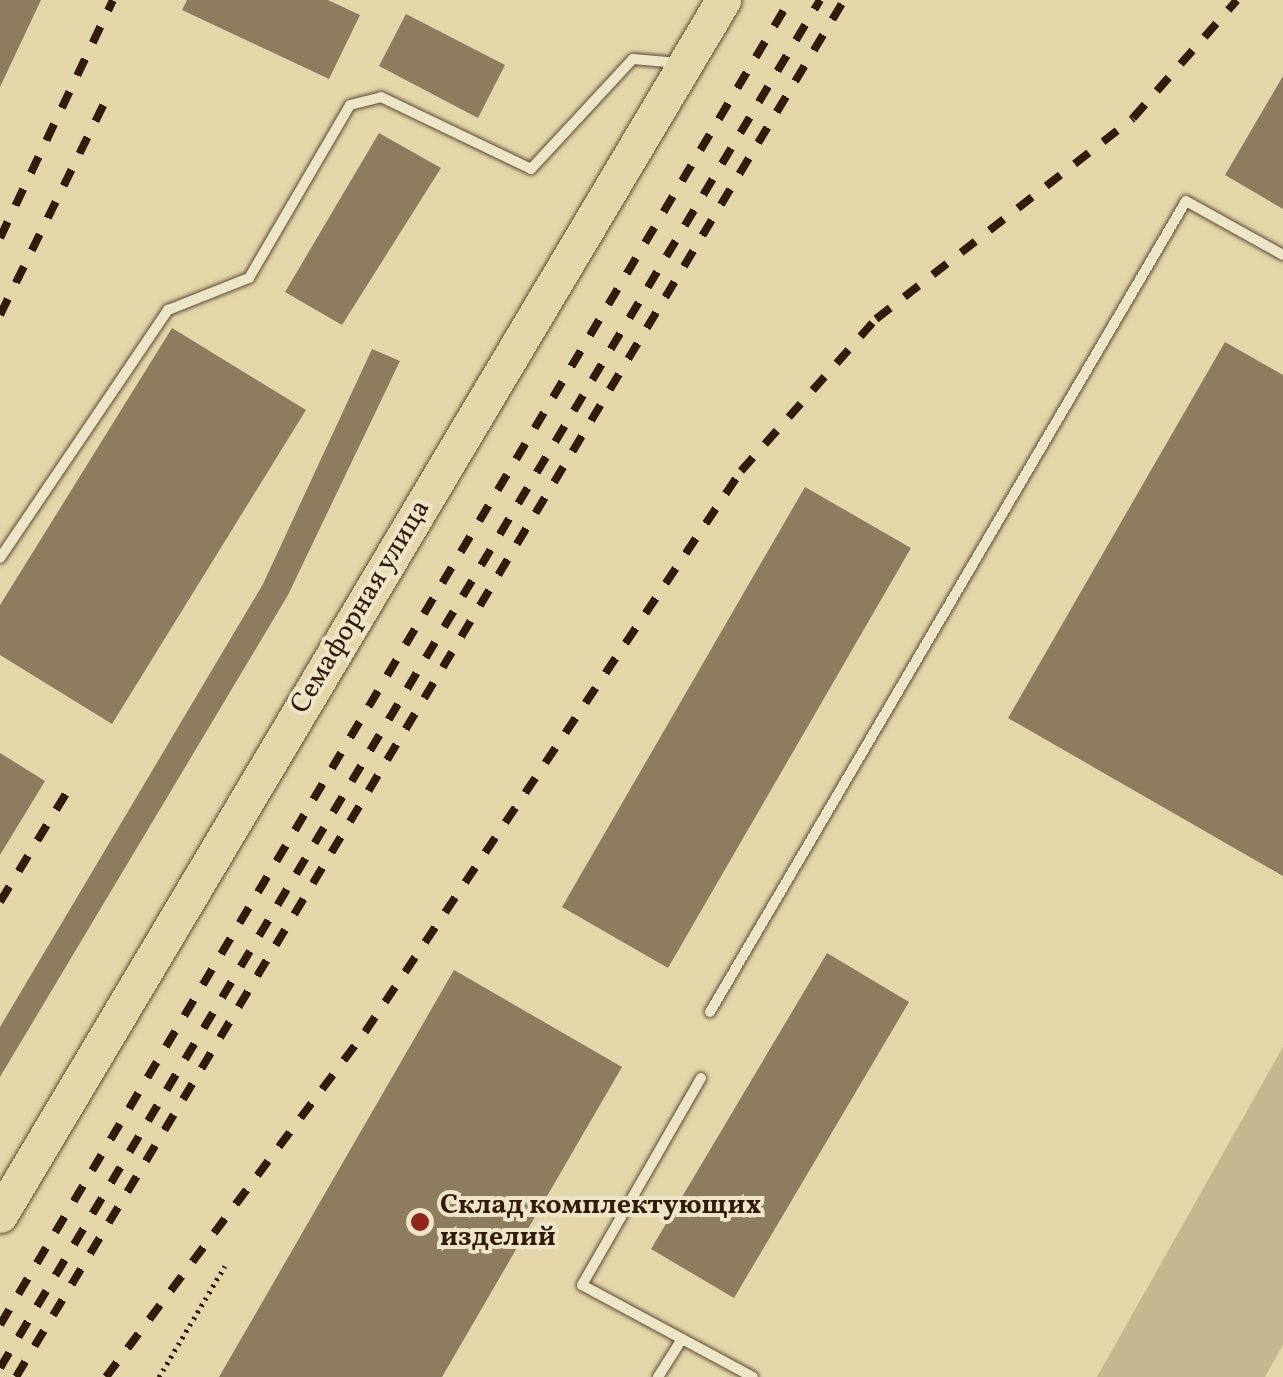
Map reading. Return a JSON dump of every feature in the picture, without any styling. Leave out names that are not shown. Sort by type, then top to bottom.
[{"type":"highway","name":"Семафорная улица","points":[[0,1215],[723,0]]},
{"type":"lane","points":[[0,558],[168,310],[249,278],[350,106],[380,97],[531,169],[633,58],[684,64]]},
{"type":"lane","points":[[710,1012],[1186,201],[1283,255]]},
{"type":"lane","points":[[701,1078],[582,1285],[753,1377]]},
{"type":"lane","points":[[658,1377],[682,1338]]},
{"type":"path","points":[[158,1377],[225,1266]]},
{"type":"shaded area","points":[[1283,1047],[1283,1345],[1265,1377],[1097,1377]]},
{"type":"building","points":[[0,0],[41,0],[0,87]]},
{"type":"building","points":[[187,0],[328,0],[360,15],[329,79],[182,10]]},
{"type":"building","points":[[406,14],[505,65],[478,118],[379,66]]},
{"type":"building","points":[[1283,76],[1283,209],[1225,175]]},
{"type":"building","points":[[379,133],[441,168],[342,325],[285,292]]},
{"type":"building","points":[[172,328],[306,410],[112,724],[0,655],[0,605]]},
{"type":"building","points":[[1225,342],[1283,375],[1283,876],[1008,718]]},
{"type":"building","points":[[372,349],[400,361],[288,595],[0,1077],[0,1027],[263,584]]},
{"type":"building","points":[[805,487],[911,548],[668,968],[562,907]]},
{"type":"building","points":[[0,753],[45,781],[0,855]]},
{"type":"building","points":[[827,953],[909,1002],[734,1298],[651,1249]]},
{"type":"building","name":"Склад комплектующих изделий","points":[[454,970],[622,1067],[442,1377],[219,1377]]},
{"type":"railway","points":[[0,238],[113,0]]},
{"type":"railway","points":[[0,1325],[790,0]]},
{"type":"railway","points":[[0,1368],[820,0]]},
{"type":"railway","points":[[16,1377],[844,0]]},
{"type":"railway","points":[[106,1377],[365,1032],[741,471],[876,319],[1133,118],[1237,0]]},
{"type":"railway","points":[[0,315],[106,100]]},
{"type":"railway","points":[[0,902],[68,790]]},
{"type":"place","name":"Склад комплектующих изделий","points":[[420,1222]]}]
